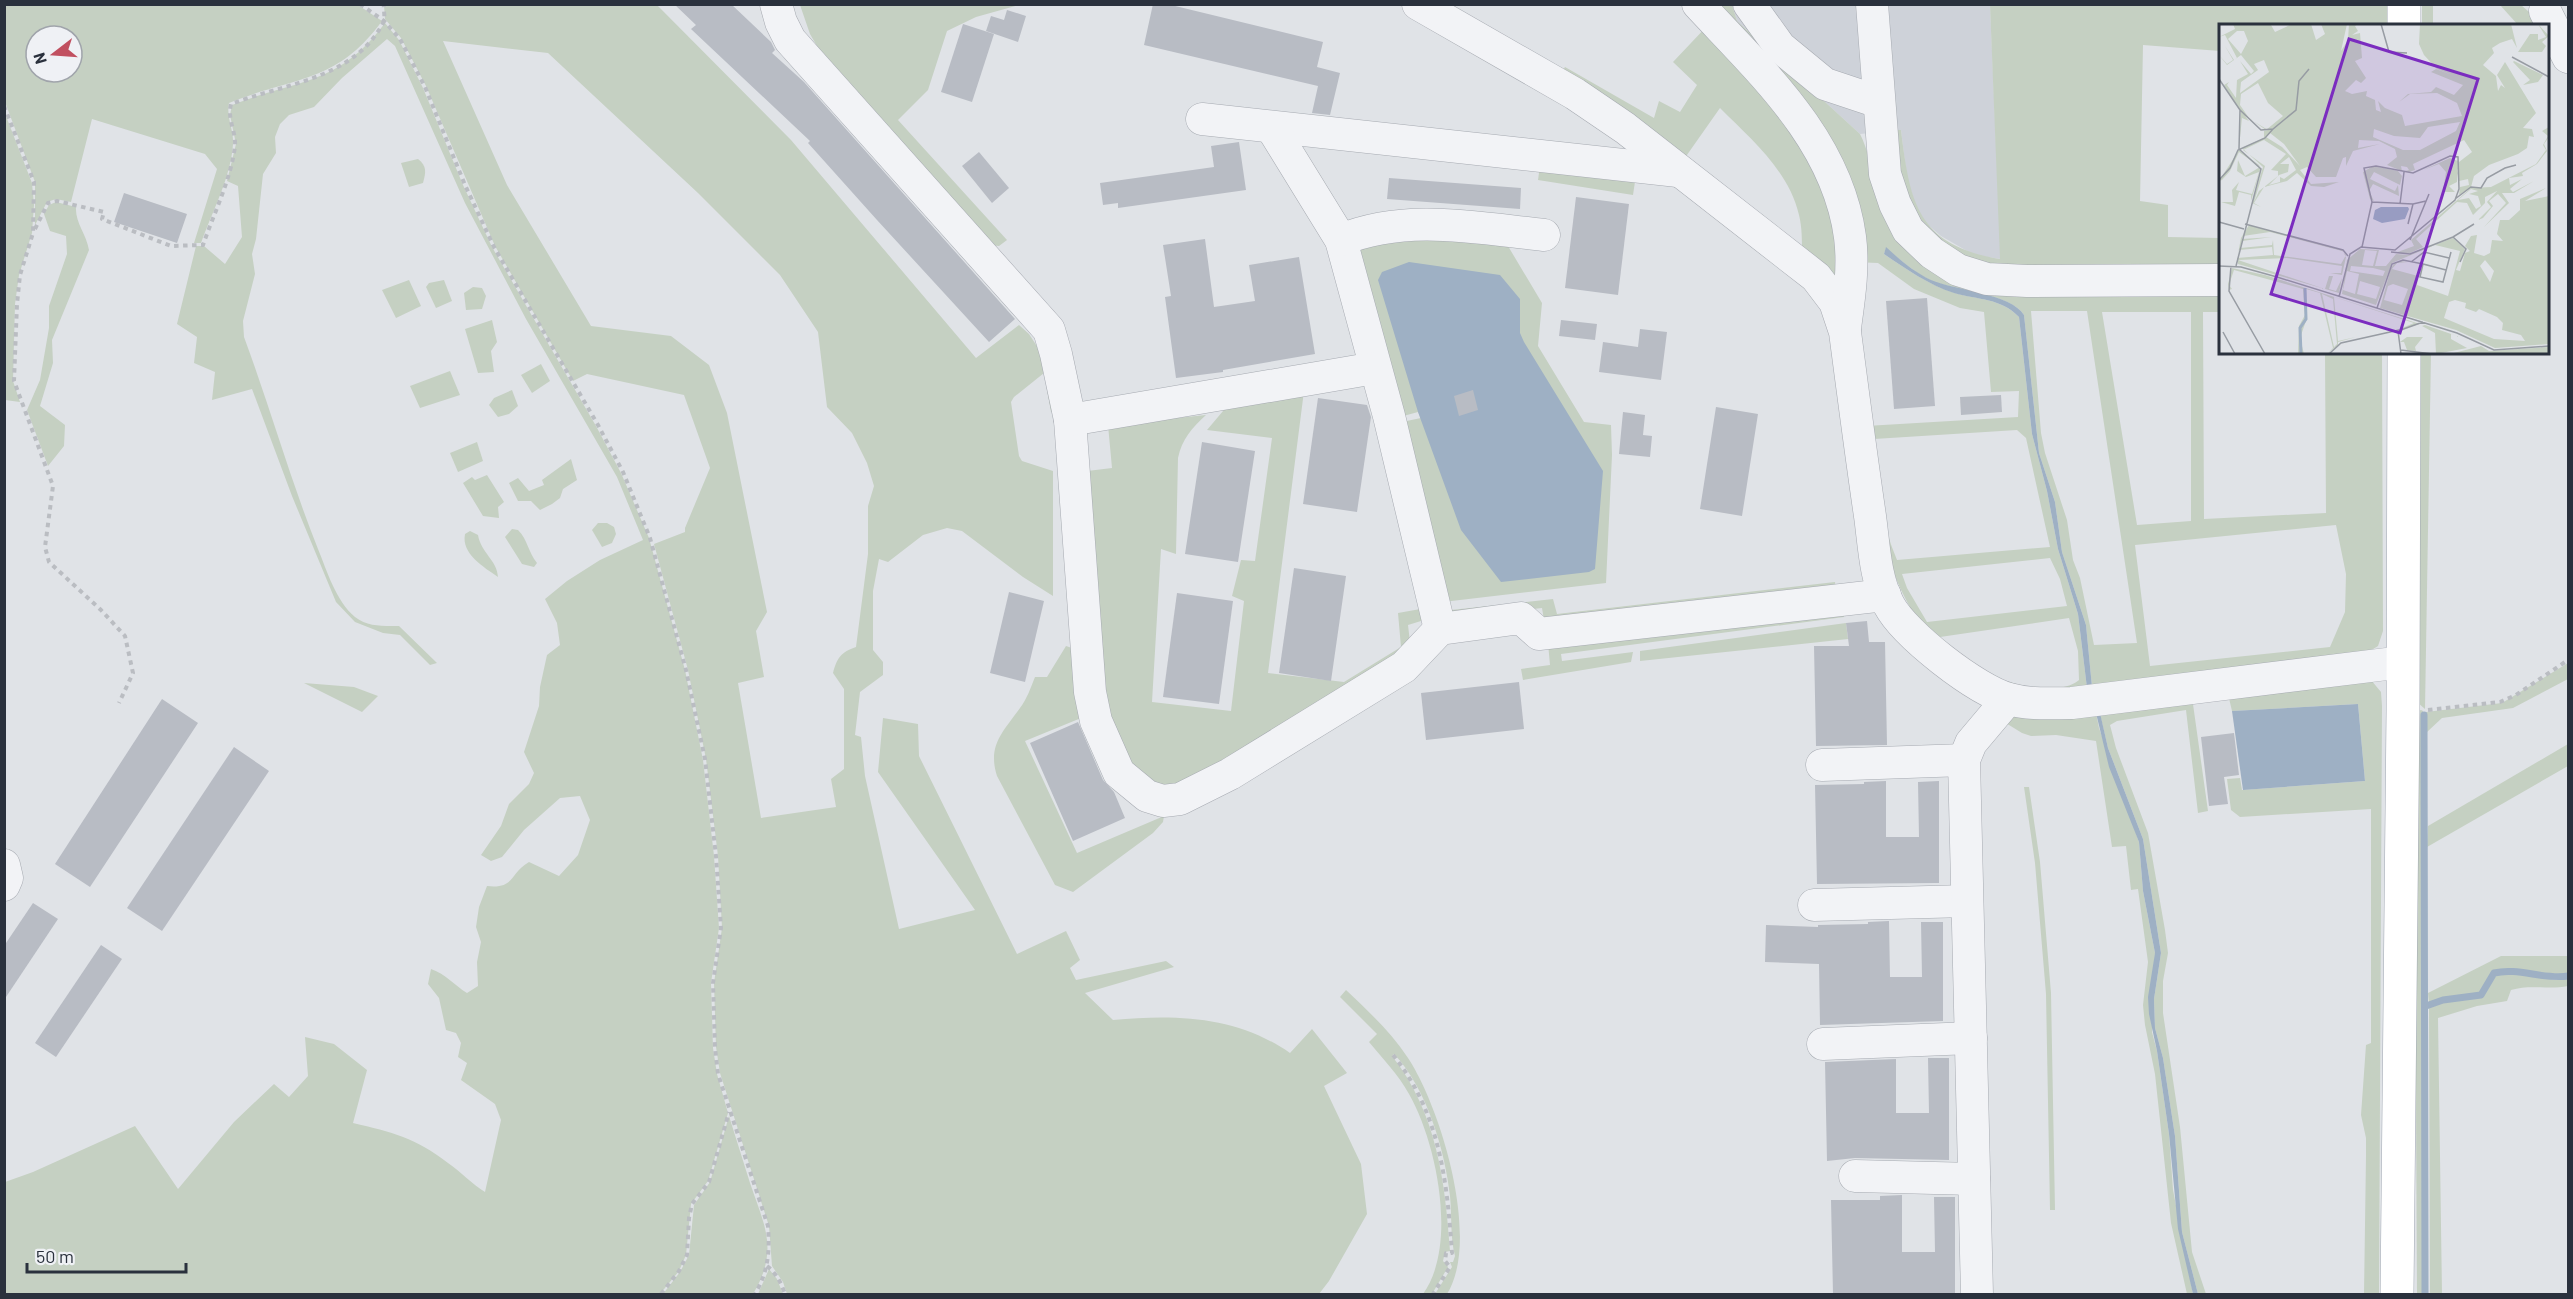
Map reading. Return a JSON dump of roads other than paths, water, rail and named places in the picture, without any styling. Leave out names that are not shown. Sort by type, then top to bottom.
[{"type":"main road","points":[[2404,4],[2404,24]]},
{"type":"main road","points":[[2397,1294],[2404,354]]},
{"type":"street","points":[[776,4],[781,22],[790,39],[1048,330],[1056,354],[1070,420],[1090,692],[1096,721],[1119,773],[1147,796],[1163,801],[1180,800],[1230,774],[1404,667],[1440,629],[1521,618],[1539,634],[1885,595]]},
{"type":"street","points":[[1418,4],[1596,106],[1816,277],[1835,302],[1845,332],[1876,556],[1885,595],[1896,615],[1939,656],[1978,684],[2008,699],[2042,704],[2072,703],[2403,662]]},
{"type":"street","points":[[1698,4],[1777,89],[1805,127],[1837,182],[1850,238],[1850,284],[1845,332]]},
{"type":"street","points":[[1749,4],[1780,47],[1825,84],[1880,102]]},
{"type":"street","points":[[1872,4],[1885,174],[1895,204],[1908,230],[1932,253],[1958,270],[1987,279],[2027,281],[2219,280]]},
{"type":"street","points":[[2551,12],[2568,57]]},
{"type":"street","points":[[1202,119],[1678,171]]},
{"type":"street","points":[[1272,128],[1341,240],[1440,629]]},
{"type":"street","points":[[1341,240],[1366,230],[1427,223],[1544,235]]},
{"type":"street","points":[[1070,420],[1375,368]]},
{"type":"street","points":[[1977,1294],[1964,760],[1971,743],[2008,699]]},
{"type":"street","points":[[1822,765],[1964,760]]},
{"type":"street","points":[[4,865],[8,878],[4,885]]},
{"type":"street","points":[[1814,905],[1967,901]]},
{"type":"street","points":[[1824,1044],[1971,1038]]},
{"type":"street","points":[[1854,1176],[1974,1179]]},
{"type":"water","points":[[1886,247],[1907,265],[1931,280],[1995,297],[2018,308],[2024,315],[2039,453],[2055,502],[2062,552],[2086,625],[2092,687],[2087,688],[2078,614],[2058,549],[2047,491],[2032,434],[2019,317],[2005,306],[1989,300],[1954,293],[1927,281],[1884,254]]},
{"type":"water","points":[[1409,262],[1500,275],[1520,299],[1520,333],[1524,342],[1603,471],[1595,569],[1589,572],[1501,582],[1461,530],[1418,412],[1378,280],[1382,272]]},
{"type":"water","points":[[2358,704],[2365,781],[2243,790],[2232,711]]},
{"type":"water","points":[[2096,713],[2100,713],[2108,748],[2143,839],[2161,953],[2154,999],[2155,1028],[2163,1058],[2175,1136],[2182,1232],[2198,1294],[2193,1294],[2178,1229],[2169,1134],[2157,1051],[2149,1014],[2148,997],[2155,953],[2143,891],[2139,842],[2109,767]]},
{"type":"waterway","points":[[2424,715],[2425,1294]]},
{"type":"waterway","points":[[2426,1006],[2443,1000],[2481,995],[2494,973],[2568,976]]}]
